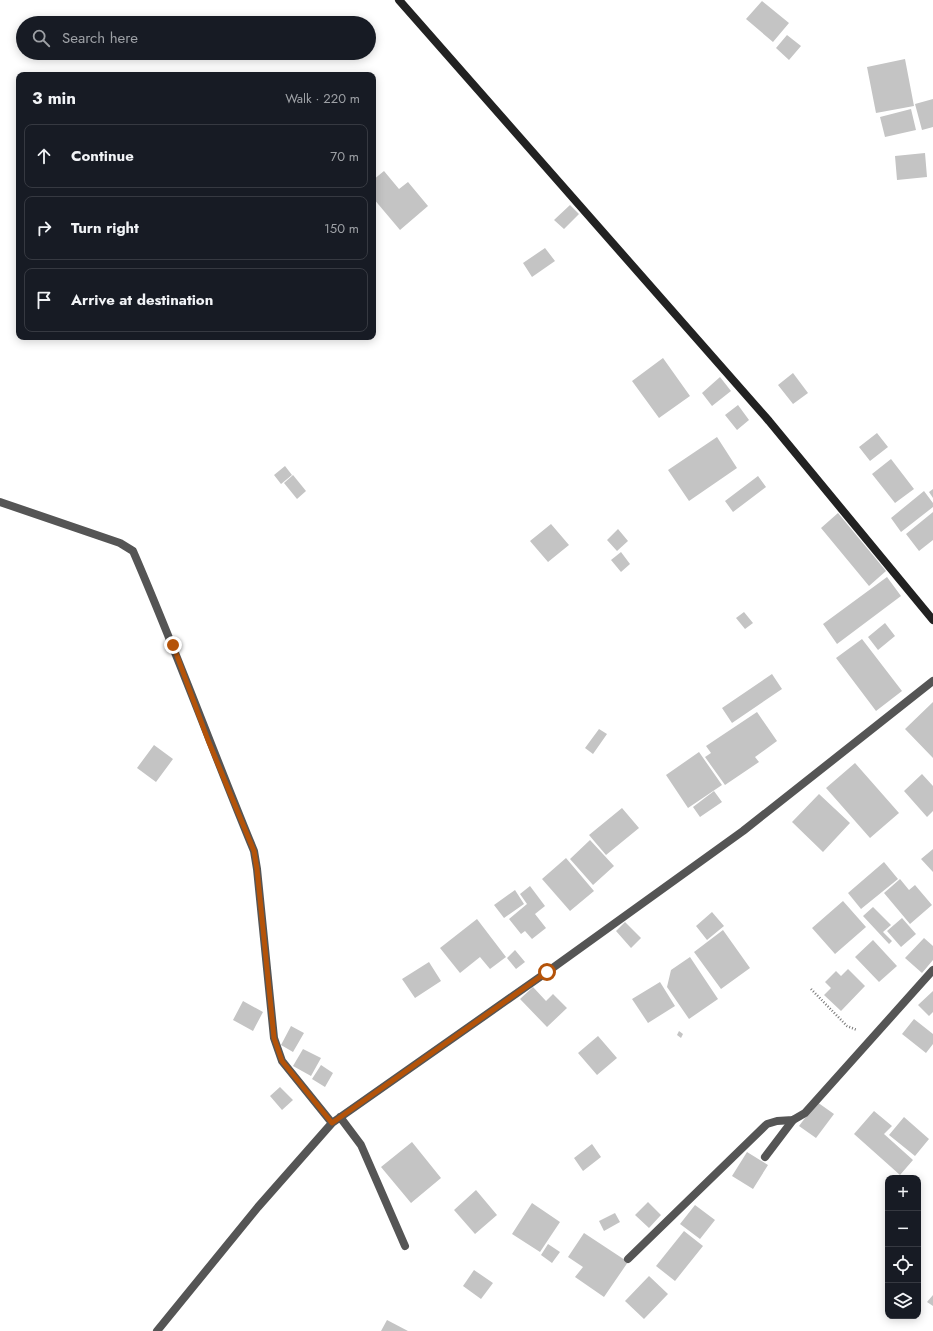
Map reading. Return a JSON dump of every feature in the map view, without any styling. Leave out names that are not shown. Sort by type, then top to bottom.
[{"type":"street","points":[[399,0],[768,422],[933,620]]},
{"type":"street","points":[[0,502],[120,543],[133,551],[173,645],[208,740],[254,851],[274,1038],[282,1061],[332,1123]]},
{"type":"street","points":[[157,1331],[258,1207],[332,1123],[547,972],[743,831],[933,681]]},
{"type":"street","points":[[765,1157],[793,1120],[805,1113],[933,970]]},
{"type":"street","points":[[340,1117],[361,1145],[404,1246]]},
{"type":"street","points":[[628,1259],[767,1124],[777,1121],[793,1120]]},
{"type":"path","points":[[811,989],[848,1026],[856,1030],[879,1029]]},
{"type":"building","points":[[762,1],[789,23],[773,42],[746,19]]},
{"type":"building","points":[[787,35],[801,46],[789,60],[776,48]]},
{"type":"building","points":[[905,59],[914,106],[876,113],[867,67]]},
{"type":"building","points":[[933,99],[933,127],[922,130],[915,104]]},
{"type":"building","points":[[911,109],[916,130],[885,137],[880,117]]},
{"type":"building","points":[[925,153],[927,177],[897,180],[895,156]]},
{"type":"building","points":[[384,171],[399,189],[408,182],[428,206],[400,230],[376,202],[376,178]]},
{"type":"building","points":[[570,205],[579,214],[564,229],[554,220]]},
{"type":"building","points":[[545,248],[555,261],[532,277],[523,263]]},
{"type":"building","points":[[663,358],[690,396],[659,418],[632,381]]},
{"type":"building","points":[[793,373],[808,393],[793,404],[778,385]]},
{"type":"building","points":[[720,377],[731,391],[712,406],[702,393]]},
{"type":"building","points":[[738,405],[749,420],[737,430],[725,415]]},
{"type":"building","points":[[877,433],[888,447],[870,461],[859,447]]},
{"type":"building","points":[[717,437],[737,468],[689,501],[668,470]]},
{"type":"building","points":[[891,459],[914,489],[895,503],[872,474]]},
{"type":"building","points":[[285,466],[292,475],[281,484],[274,475]]},
{"type":"building","points":[[293,475],[306,491],[297,499],[284,483]]},
{"type":"building","points":[[758,476],[766,487],[733,512],[725,501]]},
{"type":"building","points":[[933,489],[933,498],[929,492]]},
{"type":"building","points":[[924,491],[933,503],[933,507],[901,532],[891,518]]},
{"type":"building","points":[[933,512],[933,540],[919,551],[906,534]]},
{"type":"building","points":[[838,513],[886,571],[869,586],[821,528]]},
{"type":"building","points":[[551,524],[569,545],[548,562],[530,541]]},
{"type":"building","points":[[618,529],[628,541],[617,551],[607,540]]},
{"type":"building","points":[[621,552],[630,564],[621,572],[611,560]]},
{"type":"building","points":[[887,577],[901,596],[837,644],[823,624]]},
{"type":"building","points":[[744,612],[753,623],[745,629],[736,618]]},
{"type":"building","points":[[885,623],[895,636],[878,650],[868,637]]},
{"type":"building","points":[[862,639],[902,691],[876,711],[836,658]]},
{"type":"building","points":[[772,674],[782,689],[732,723],[722,708]]},
{"type":"building","points":[[933,702],[933,758],[905,729]]},
{"type":"building","points":[[757,712],[777,741],[755,757],[759,762],[725,785],[705,757],[711,753],[706,746]]},
{"type":"building","points":[[599,729],[607,734],[593,754],[585,748]]},
{"type":"building","points":[[154,745],[173,759],[156,782],[137,768]]},
{"type":"building","points":[[699,752],[722,785],[688,808],[666,775]]},
{"type":"building","points":[[855,763],[899,813],[870,838],[826,788]]},
{"type":"building","points":[[922,774],[933,786],[933,811],[927,817],[904,791]]},
{"type":"building","points":[[714,791],[722,802],[700,817],[693,807]]},
{"type":"building","points":[[819,794],[850,823],[823,852],[792,822]]},
{"type":"building","points":[[622,808],[639,828],[606,855],[589,835]]},
{"type":"building","points":[[590,840],[614,866],[593,885],[570,859]]},
{"type":"building","points":[[933,849],[933,872],[921,859]]},
{"type":"building","points":[[566,858],[594,891],[570,911],[542,879]]},
{"type":"building","points":[[884,862],[898,879],[861,909],[848,893]]},
{"type":"building","points":[[900,879],[909,890],[915,885],[932,905],[910,924],[884,893]]},
{"type":"building","points":[[530,886],[545,906],[535,914],[546,928],[532,939],[525,931],[521,934],[509,919],[527,904],[520,894]]},
{"type":"building","points":[[515,890],[524,904],[504,918],[494,905]]},
{"type":"building","points":[[843,901],[866,927],[835,954],[812,928]]},
{"type":"building","points":[[873,907],[891,925],[883,932],[892,941],[889,944],[863,916]]},
{"type":"building","points":[[712,912],[724,926],[707,940],[696,926]]},
{"type":"building","points":[[902,918],[916,934],[901,947],[887,931]]},
{"type":"building","points":[[477,919],[506,957],[490,969],[480,957],[460,973],[440,948]]},
{"type":"building","points":[[625,922],[641,938],[631,948],[616,931]]},
{"type":"building","points":[[723,930],[750,968],[721,989],[694,952]]},
{"type":"building","points":[[924,938],[933,946],[933,960],[922,973],[905,958]]},
{"type":"building","points":[[873,940],[897,966],[879,982],[855,957]]},
{"type":"building","points":[[515,950],[525,962],[516,969],[507,958]]},
{"type":"building","points":[[690,957],[718,999],[689,1019],[667,987],[671,970]]},
{"type":"building","points":[[429,962],[441,981],[415,998],[402,979]]},
{"type":"building","points":[[848,969],[865,986],[841,1011],[824,995],[831,988],[825,982],[836,971],[841,976]]},
{"type":"building","points":[[660,982],[675,1006],[648,1023],[632,999]]},
{"type":"building","points":[[533,987],[546,1001],[553,994],[567,1008],[547,1027],[520,999]]},
{"type":"building","points":[[933,991],[933,1012],[929,1016],[918,1005]]},
{"type":"building","points":[[243,1001],[263,1012],[253,1031],[233,1020]]},
{"type":"building","points":[[914,1019],[933,1034],[933,1044],[926,1053],[902,1034]]},
{"type":"building","points":[[291,1026],[304,1033],[293,1052],[281,1045]]},
{"type":"building","points":[[679,1031],[683,1034],[681,1038],[677,1035]]},
{"type":"building","points":[[598,1036],[617,1058],[597,1075],[578,1053]]},
{"type":"building","points":[[303,1049],[321,1058],[311,1076],[293,1066]]},
{"type":"building","points":[[321,1065],[333,1073],[325,1087],[312,1079]]},
{"type":"building","points":[[280,1087],[293,1100],[282,1110],[270,1096]]},
{"type":"building","points":[[817,1102],[834,1114],[816,1138],[799,1126]]},
{"type":"building","points":[[874,1111],[892,1126],[884,1134],[913,1160],[900,1175],[854,1134]]},
{"type":"building","points":[[904,1117],[929,1139],[915,1156],[889,1135]]},
{"type":"building","points":[[412,1142],[441,1178],[411,1203],[381,1167]]},
{"type":"building","points":[[592,1144],[601,1157],[583,1171],[574,1158]]},
{"type":"building","points":[[747,1152],[768,1165],[753,1189],[732,1176]]},
{"type":"building","points":[[476,1190],[497,1215],[475,1234],[454,1210]]},
{"type":"building","points":[[648,1202],[661,1215],[649,1228],[635,1215]]},
{"type":"building","points":[[532,1203],[560,1222],[540,1252],[512,1234]]},
{"type":"building","points":[[695,1205],[715,1220],[700,1239],[680,1224]]},
{"type":"building","points":[[615,1213],[620,1222],[604,1231],[599,1221]]},
{"type":"building","points":[[684,1231],[703,1246],[675,1281],[656,1266]]},
{"type":"building","points":[[584,1233],[628,1262],[604,1297],[575,1277],[583,1267],[568,1257]]},
{"type":"building","points":[[548,1244],[560,1252],[552,1263],[541,1255]]},
{"type":"building","points":[[474,1270],[493,1283],[481,1299],[463,1286]]},
{"type":"building","points":[[649,1276],[668,1294],[644,1319],[625,1301]]},
{"type":"building","points":[[933,1295],[933,1306],[927,1302]]},
{"type":"building","points":[[387,1320],[408,1331],[381,1331]]},
{"type":"route","points":[[173,645],[208,740],[254,851],[274,1038],[282,1061],[332,1123],[547,972]]}]
